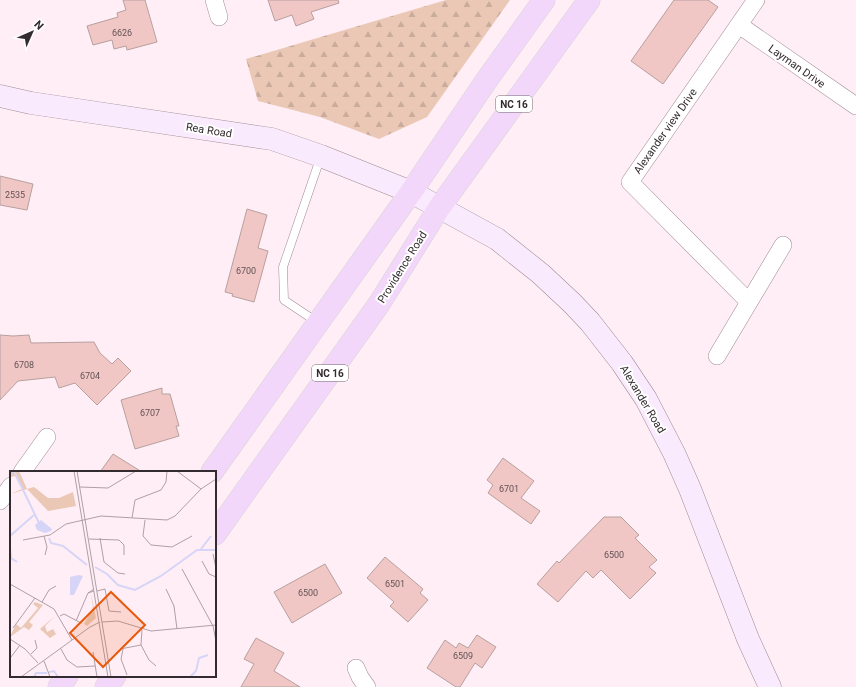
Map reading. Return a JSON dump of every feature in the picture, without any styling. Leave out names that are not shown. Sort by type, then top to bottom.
[{"type":"main road","points":[[213,471],[411,192],[486,81],[544,0]]},
{"type":"main road","name":"Providence Road","points":[[216,533],[379,304],[440,208],[589,0]]},
{"type":"main road","points":[[59,687],[66,677]]},
{"type":"main road","points":[[106,687],[114,677]]},
{"type":"street","points":[[214,0],[219,17]]},
{"type":"street","name":"Alexander view Drive","points":[[749,302],[630,182],[756,0]]},
{"type":"street","name":"Layman Drive","points":[[739,25],[856,106]]},
{"type":"street","name":"Rea Road","points":[[0,96],[31,103],[272,140],[321,156],[411,192]]},
{"type":"street","name":"Alexander Road","points":[[411,192],[497,239],[540,274],[572,304],[590,322],[622,362],[646,399],[674,453],[690,489],[748,639],[770,687]]},
{"type":"street","points":[[717,356],[783,245]]},
{"type":"street","points":[[23,471],[47,437]]},
{"type":"street","points":[[0,501],[10,487]]},
{"type":"street","points":[[356,668],[367,687]]},
{"type":"lane","points":[[318,323],[284,300],[283,267],[321,156]]},
{"type":"green space","points":[[446,0],[510,0],[427,117],[379,139],[320,117],[258,101],[246,59]]},
{"type":"building","points":[[123,0],[145,0],[157,42],[127,50],[126,46],[114,49],[112,40],[93,45],[87,26],[118,17],[117,13],[126,10]]},
{"type":"building","points":[[268,0],[338,0],[339,3],[311,12],[314,19],[296,26],[292,15],[275,21]]},
{"type":"building","points":[[674,0],[708,0],[718,7],[663,84],[631,61]]},
{"type":"building","points":[[0,176],[33,184],[27,210],[0,205]]},
{"type":"building","points":[[247,209],[267,215],[258,248],[268,251],[254,302],[232,296],[233,294],[225,292]]},
{"type":"building","points":[[0,335],[29,335],[31,343],[94,342],[100,353],[112,364],[118,358],[131,371],[97,405],[75,383],[59,388],[55,377],[18,381],[0,400]]},
{"type":"building","points":[[162,388],[162,394],[170,394],[179,426],[176,426],[179,436],[135,449],[121,400]]},
{"type":"building","points":[[113,454],[140,471],[101,471]]},
{"type":"building","points":[[503,458],[534,481],[521,498],[540,511],[531,524],[488,493],[493,485],[487,480]]},
{"type":"building","points":[[604,517],[621,517],[639,535],[635,538],[657,560],[649,567],[656,573],[630,599],[601,570],[593,578],[586,571],[558,602],[537,584],[557,561],[559,563]]},
{"type":"building","points":[[385,557],[423,589],[420,593],[428,600],[408,622],[390,606],[394,602],[367,578]]},
{"type":"building","points":[[325,564],[342,593],[292,623],[274,592]]},
{"type":"building","points":[[477,635],[496,647],[482,668],[475,663],[460,687],[456,687],[427,668],[445,640],[456,648],[459,643],[468,648]]},
{"type":"building","points":[[256,638],[284,653],[274,671],[300,687],[241,687],[254,664],[244,659]]}]
